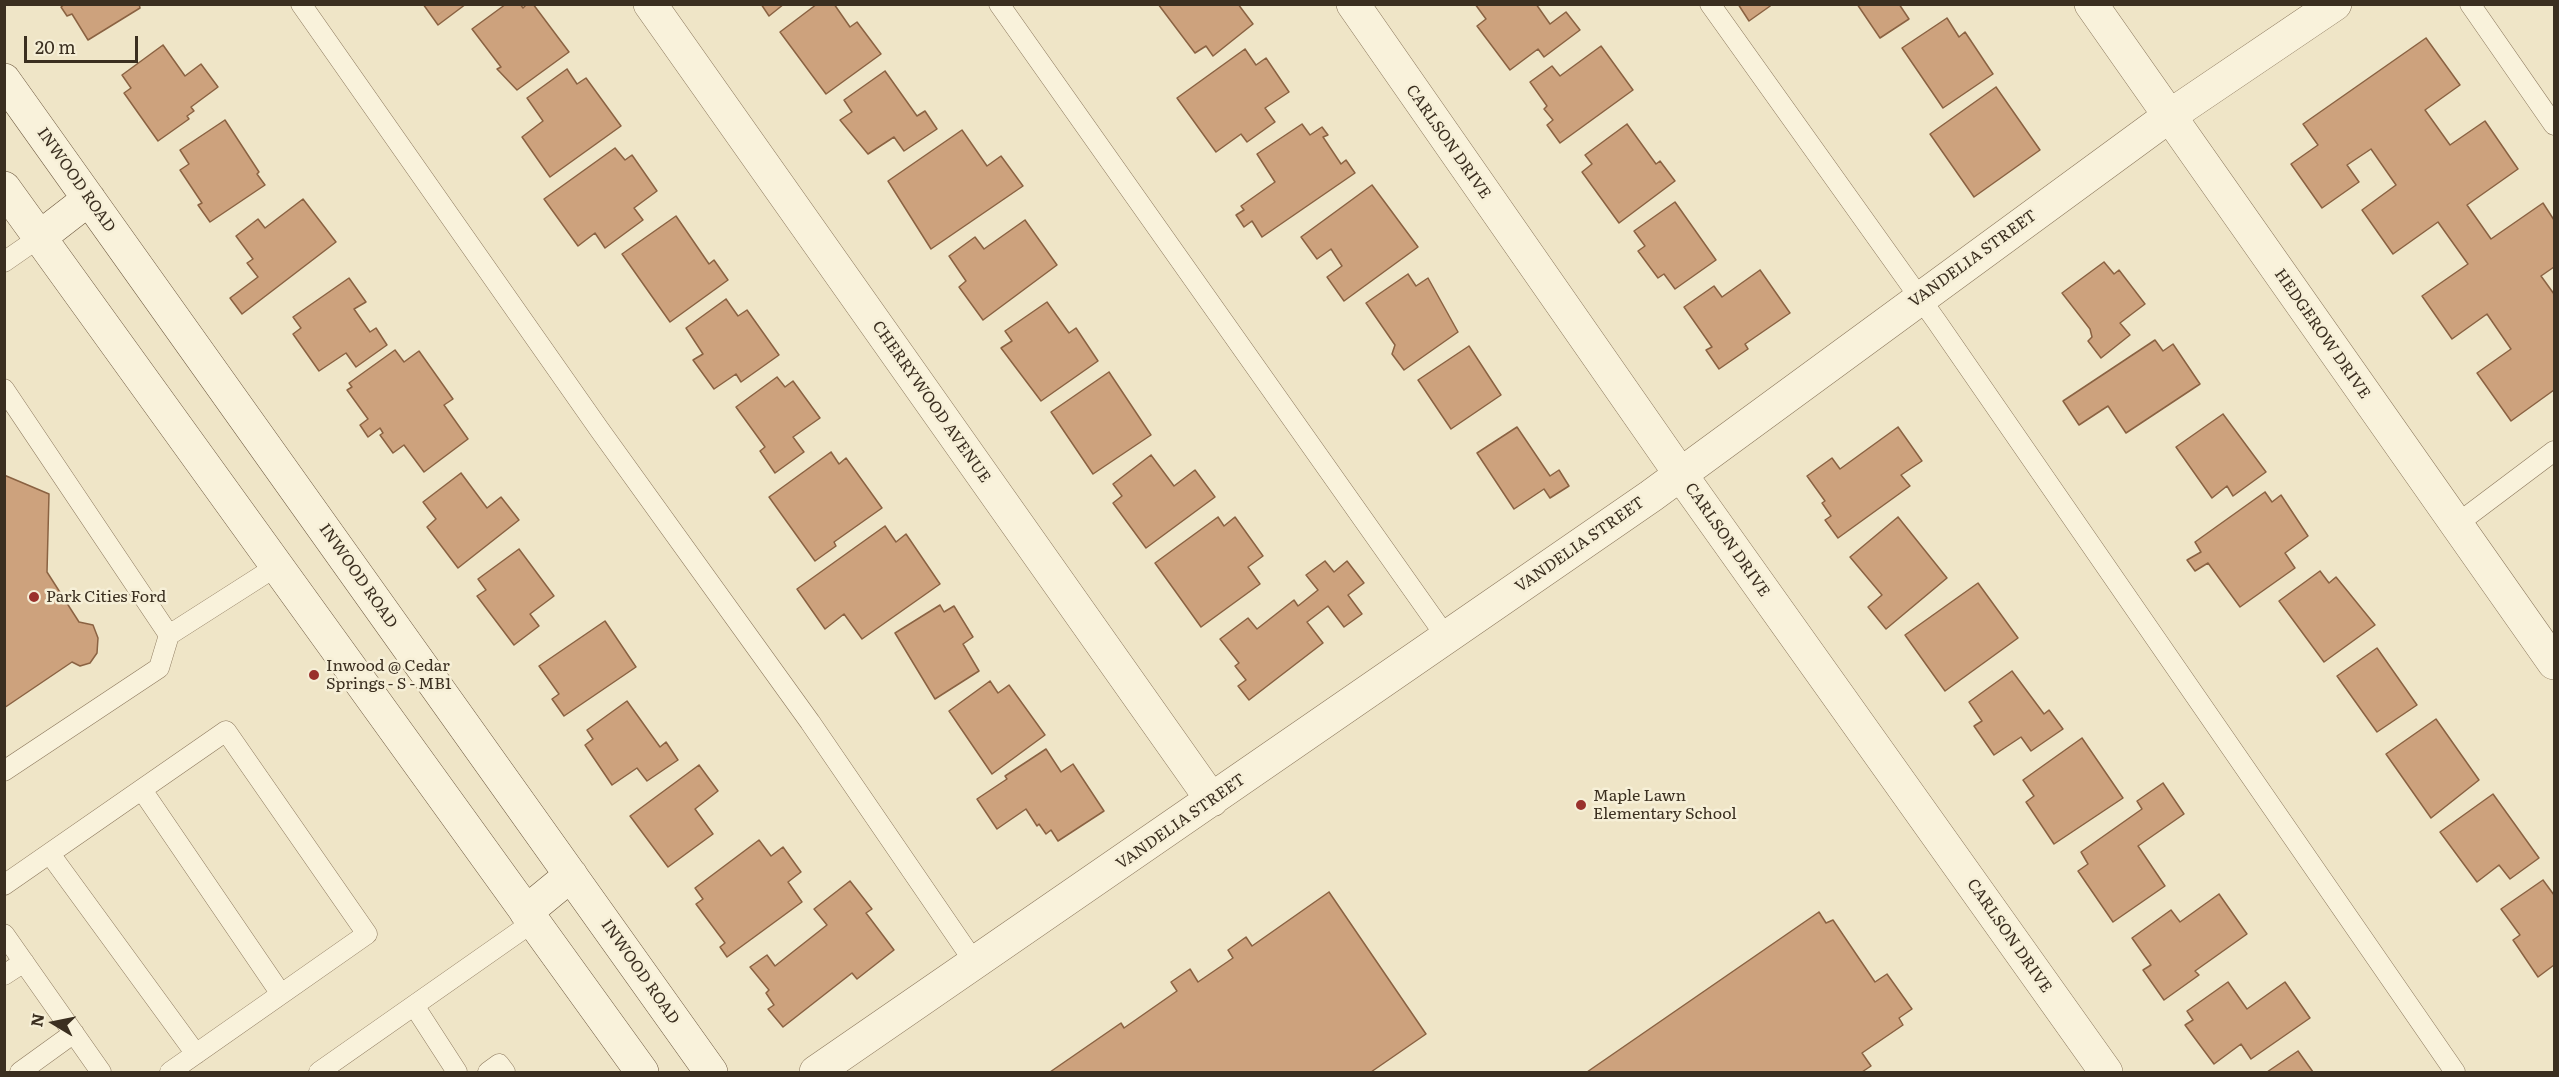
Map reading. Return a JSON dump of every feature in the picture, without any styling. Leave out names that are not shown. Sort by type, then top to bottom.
[{"type":"street","name":"CHERRYWOOD AVENUE","points":[[651,4],[1212,800]]},
{"type":"street","name":"CARLSON DRIVE","points":[[1353,4],[1681,475],[2106,1072]]},
{"type":"street","name":"HEDGEROW DRIVE","points":[[2091,4],[2168,117],[2554,663]]},
{"type":"street","name":"VANDELIA STREET","points":[[816,1072],[1681,475],[1919,297],[2168,117],[2335,4]]},
{"type":"street","name":"INWOOD ROAD","points":[[4,80],[711,1072]]},
{"type":"street","points":[[4,188],[642,1072]]},
{"type":"street","points":[[40,237],[89,199]]},
{"type":"street","points":[[530,916],[571,875]]},
{"type":"lane","points":[[301,4],[599,429],[810,722],[975,963]]},
{"type":"lane","points":[[999,4],[1447,638]]},
{"type":"lane","points":[[1710,4],[1919,297],[2455,1072]]},
{"type":"lane","points":[[2470,4],[2554,125]]},
{"type":"lane","points":[[4,262],[40,237]]},
{"type":"lane","points":[[4,389],[169,635]]},
{"type":"lane","points":[[2457,524],[2554,451]]},
{"type":"lane","points":[[4,771],[159,668],[169,635],[277,566]]},
{"type":"lane","points":[[4,885],[226,731],[367,934],[170,1072]]},
{"type":"lane","points":[[142,790],[281,994]]},
{"type":"lane","points":[[50,854],[196,1054]]},
{"type":"lane","points":[[319,1072],[415,1007],[530,916]]},
{"type":"lane","points":[[4,934],[101,1072]]},
{"type":"lane","points":[[4,975],[24,962]]},
{"type":"lane","points":[[415,1007],[457,1072]]},
{"type":"lane","points":[[20,1072],[74,1034]]},
{"type":"lane","points":[[488,1072],[499,1064],[505,1072]]},
{"type":"building","points":[[65,4],[139,4],[140,8],[88,40],[72,14],[67,16],[61,7]]},
{"type":"building","points":[[423,4],[466,4],[438,25]]},
{"type":"building","points":[[506,4],[520,4],[523,8],[527,4],[533,4],[569,52],[517,90],[497,69],[501,67],[472,29]]},
{"type":"building","points":[[761,4],[784,4],[769,16]]},
{"type":"building","points":[[817,4],[834,4],[850,27],[857,22],[881,54],[826,94],[780,32]]},
{"type":"building","points":[[1158,4],[1238,4],[1253,24],[1213,56],[1206,46],[1195,53]]},
{"type":"building","points":[[1475,4],[1536,4],[1550,24],[1566,12],[1580,30],[1544,57],[1538,49],[1510,70],[1477,26],[1486,19]]},
{"type":"building","points":[[1738,4],[1773,4],[1749,21]]},
{"type":"building","points":[[1857,4],[1899,4],[1909,19],[1880,38]]},
{"type":"building","points":[[1947,18],[1959,37],[1965,32],[1993,74],[1943,108],[1902,48]]},
{"type":"building","points":[[2426,38],[2460,85],[2425,110],[2450,145],[2485,121],[2518,169],[2467,205],[2491,239],[2543,203],[2554,220],[2554,267],[2541,276],[2554,294],[2554,390],[2511,421],[2477,373],[2511,349],[2487,314],[2452,339],[2422,296],[2468,264],[2438,222],[2393,254],[2362,210],[2396,185],[2371,149],[2347,165],[2359,182],[2322,208],[2291,164],[2318,145],[2303,124]]},
{"type":"building","points":[[163,45],[185,76],[201,64],[218,87],[191,107],[194,111],[187,116],[189,119],[158,141],[124,93],[131,88],[122,75]]},
{"type":"building","points":[[1601,46],[1633,90],[1560,143],[1547,125],[1553,120],[1544,109],[1547,106],[1530,82],[1552,66],[1560,76]]},
{"type":"building","points":[[1245,49],[1256,65],[1266,58],[1289,92],[1265,108],[1275,122],[1247,142],[1241,134],[1216,152],[1177,98]]},
{"type":"building","points":[[567,69],[577,84],[586,78],[621,126],[550,177],[522,137],[543,121],[527,98]]},
{"type":"building","points":[[885,71],[917,116],[925,111],[937,129],[904,151],[894,137],[868,154],[840,120],[852,112],[844,100]]},
{"type":"building","points":[[1996,87],[2040,150],[1974,197],[1930,134]]},
{"type":"building","points":[[225,120],[265,185],[210,222],[198,205],[202,203],[180,170],[189,164],[180,150]]},
{"type":"building","points":[[1302,124],[1310,135],[1322,127],[1328,135],[1323,137],[1341,164],[1346,160],[1355,173],[1262,237],[1252,221],[1244,227],[1236,215],[1244,210],[1241,206],[1275,182],[1257,154]]},
{"type":"building","points":[[1627,124],[1656,164],[1660,161],[1675,181],[1619,223],[1582,172],[1592,164],[1585,155]]},
{"type":"building","points":[[962,130],[987,166],[1001,156],[1023,186],[931,249],[888,181]]},
{"type":"building","points":[[615,148],[625,160],[632,155],[657,191],[634,208],[643,220],[605,248],[595,233],[578,246],[544,199]]},
{"type":"building","points":[[1372,185],[1418,247],[1344,301],[1327,277],[1342,266],[1331,249],[1317,259],[1301,237]]},
{"type":"building","points":[[303,199],[336,242],[242,314],[230,298],[258,277],[247,263],[253,259],[236,236],[258,219],[265,228]]},
{"type":"building","points":[[1675,202],[1716,260],[1675,289],[1664,274],[1658,278],[1638,251],[1645,246],[1634,231]]},
{"type":"building","points":[[676,216],[709,264],[714,260],[728,280],[670,322],[622,254]]},
{"type":"building","points":[[1025,220],[1057,265],[983,320],[959,287],[966,281],[949,256],[975,237],[984,249]]},
{"type":"building","points":[[2104,262],[2114,274],[2119,270],[2145,304],[2120,323],[2130,335],[2101,358],[2088,341],[2092,337],[2090,329],[2062,293]]},
{"type":"building","points":[[1760,270],[1790,313],[1745,344],[1748,349],[1719,369],[1706,350],[1712,347],[1684,307],[1714,286],[1722,297]]},
{"type":"building","points":[[1408,274],[1416,286],[1428,278],[1458,332],[1404,370],[1392,354],[1395,345],[1366,303]]},
{"type":"building","points":[[349,278],[366,302],[354,309],[370,332],[376,328],[387,345],[356,367],[346,353],[319,371],[293,334],[301,328],[293,317]]},
{"type":"building","points":[[726,299],[738,316],[747,310],[779,355],[741,382],[736,374],[714,389],[693,360],[703,354],[686,328]]},
{"type":"building","points":[[1047,302],[1069,333],[1076,328],[1098,361],[1041,401],[1001,348],[1012,341],[1005,331]]},
{"type":"building","points":[[2155,340],[2163,351],[2173,344],[2200,384],[2126,433],[2108,406],[2079,425],[2063,401]]},
{"type":"building","points":[[1469,346],[1501,395],[1451,429],[1418,380]]},
{"type":"building","points":[[395,350],[404,362],[419,351],[453,399],[444,405],[468,439],[424,472],[404,445],[393,453],[380,435],[383,433],[380,428],[368,437],[360,425],[368,419],[347,390],[352,387],[349,383]]},
{"type":"building","points":[[1109,372],[1151,435],[1093,474],[1051,412]]},
{"type":"building","points":[[777,377],[785,387],[793,381],[820,418],[793,437],[804,452],[775,473],[760,451],[765,447],[736,407]]},
{"type":"building","points":[[2223,414],[2266,472],[2233,496],[2227,486],[2212,498],[2176,447]]},
{"type":"building","points":[[1517,427],[1550,476],[1559,470],[1569,486],[1550,498],[1544,489],[1514,509],[1477,453]]},
{"type":"building","points":[[1898,427],[1922,461],[1901,475],[1910,486],[1838,538],[1825,520],[1831,516],[1822,503],[1825,501],[1807,476],[1832,458],[1840,469]]},
{"type":"building","points":[[831,452],[839,464],[846,458],[882,508],[834,542],[836,546],[815,561],[769,497]]},
{"type":"building","points":[[1151,455],[1174,486],[1195,470],[1215,497],[1146,548],[1113,503],[1122,496],[1113,484]]},
{"type":"building","points":[[461,473],[487,508],[501,497],[519,520],[458,568],[427,527],[436,519],[423,502]]},
{"type":"building","name":"Park Cities Ford","points":[[4,475],[49,494],[47,572],[79,622],[93,625],[98,638],[97,653],[90,663],[80,666],[72,662],[4,708]]},
{"type":"building","points":[[2265,492],[2272,502],[2281,495],[2308,536],[2285,553],[2295,568],[2240,607],[2208,563],[2195,571],[2187,560],[2201,552],[2195,542]]},
{"type":"building","points":[[1218,517],[1224,526],[1235,517],[1263,556],[1248,567],[1260,584],[1201,627],[1155,563]]},
{"type":"building","points":[[1898,517],[1947,578],[1886,629],[1868,607],[1882,595],[1850,557]]},
{"type":"building","points":[[885,526],[896,542],[906,534],[940,584],[862,639],[844,614],[825,629],[797,589]]},
{"type":"building","points":[[519,549],[554,596],[530,614],[539,626],[514,645],[477,596],[486,590],[478,579]]},
{"type":"building","points":[[1325,561],[1334,572],[1347,561],[1364,583],[1348,595],[1362,614],[1344,627],[1328,606],[1307,622],[1323,643],[1249,700],[1238,686],[1246,680],[1235,666],[1239,663],[1220,639],[1248,618],[1257,629],[1294,600],[1298,606],[1318,590],[1306,575]]},
{"type":"building","points":[[2320,571],[2329,583],[2336,577],[2375,625],[2324,662],[2279,601]]},
{"type":"building","points":[[1978,583],[2018,638],[1945,691],[1905,635]]},
{"type":"building","points":[[940,605],[944,612],[954,606],[973,637],[963,644],[979,671],[935,699],[895,633]]},
{"type":"building","points":[[605,621],[636,667],[564,716],[552,699],[559,694],[539,666]]},
{"type":"building","points":[[2377,648],[2417,705],[2377,732],[2337,676]]},
{"type":"building","points":[[2012,671],[2044,714],[2049,710],[2063,729],[2031,751],[2021,737],[1994,755],[1974,726],[1982,721],[1969,702]]},
{"type":"building","points":[[990,681],[998,693],[1009,685],[1045,735],[992,774],[949,711]]},
{"type":"building","points":[[627,701],[660,747],[666,742],[678,760],[647,781],[637,768],[612,785],[585,745],[593,739],[587,730]]},
{"type":"building","points":[[2436,719],[2479,780],[2431,818],[2386,754]]},
{"type":"building","points":[[2082,738],[2123,798],[2054,844],[2026,802],[2034,796],[2023,780]]},
{"type":"building","points":[[1046,749],[1061,772],[1073,764],[1104,811],[1058,841],[1051,830],[1046,834],[1039,824],[1037,826],[1026,809],[997,829],[977,799],[1007,779],[1005,776]]},
{"type":"building","points":[[699,765],[718,791],[695,809],[713,834],[668,867],[630,816]]},
{"type":"building","points":[[2163,783],[2184,814],[2138,846],[2165,886],[2113,922],[2078,871],[2088,864],[2081,852],[2142,809],[2137,801]]},
{"type":"building","points":[[2493,794],[2539,858],[2510,879],[2499,865],[2477,882],[2440,832]]},
{"type":"building","points":[[759,840],[771,856],[783,847],[801,872],[788,882],[802,902],[727,957],[720,947],[725,943],[696,904],[703,899],[695,888]]},
{"type":"building","points":[[2543,880],[2554,895],[2554,965],[2538,977],[2513,940],[2520,935],[2501,909]]},
{"type":"building","points":[[850,881],[872,909],[866,913],[894,950],[857,979],[852,973],[783,1027],[768,1009],[774,1005],[766,993],[769,990],[750,967],[767,955],[775,966],[827,925],[814,909]]},
{"type":"building","points":[[1329,892],[1426,1034],[1371,1072],[1050,1072],[1121,1023],[1124,1028],[1177,991],[1171,982],[1190,969],[1198,982],[1233,958],[1228,950],[1246,937],[1252,946]]},
{"type":"building","points":[[2219,894],[2247,934],[2195,971],[2199,975],[2164,1000],[2143,970],[2151,965],[2132,938],[2171,910],[2180,922]]},
{"type":"building","points":[[1819,912],[1826,923],[1833,920],[1875,982],[1887,974],[1912,1009],[1899,1018],[1903,1025],[1862,1053],[1871,1066],[1862,1072],[1587,1072]]},
{"type":"building","points":[[2228,982],[2247,1009],[2285,982],[2310,1018],[2251,1059],[2241,1044],[2214,1064],[2185,1025],[2193,1020],[2187,1011]]},
{"type":"building","points":[[2298,1051],[2313,1072],[2267,1072]]},
{"type":"place","name":"Park Cities Ford","points":[[34,597]]},
{"type":"place","name":"Inwood @ Cedar Springs - S - MB1","points":[[314,675]]},
{"type":"place","name":"Maple Lawn Elementary School","points":[[1581,805]]}]
